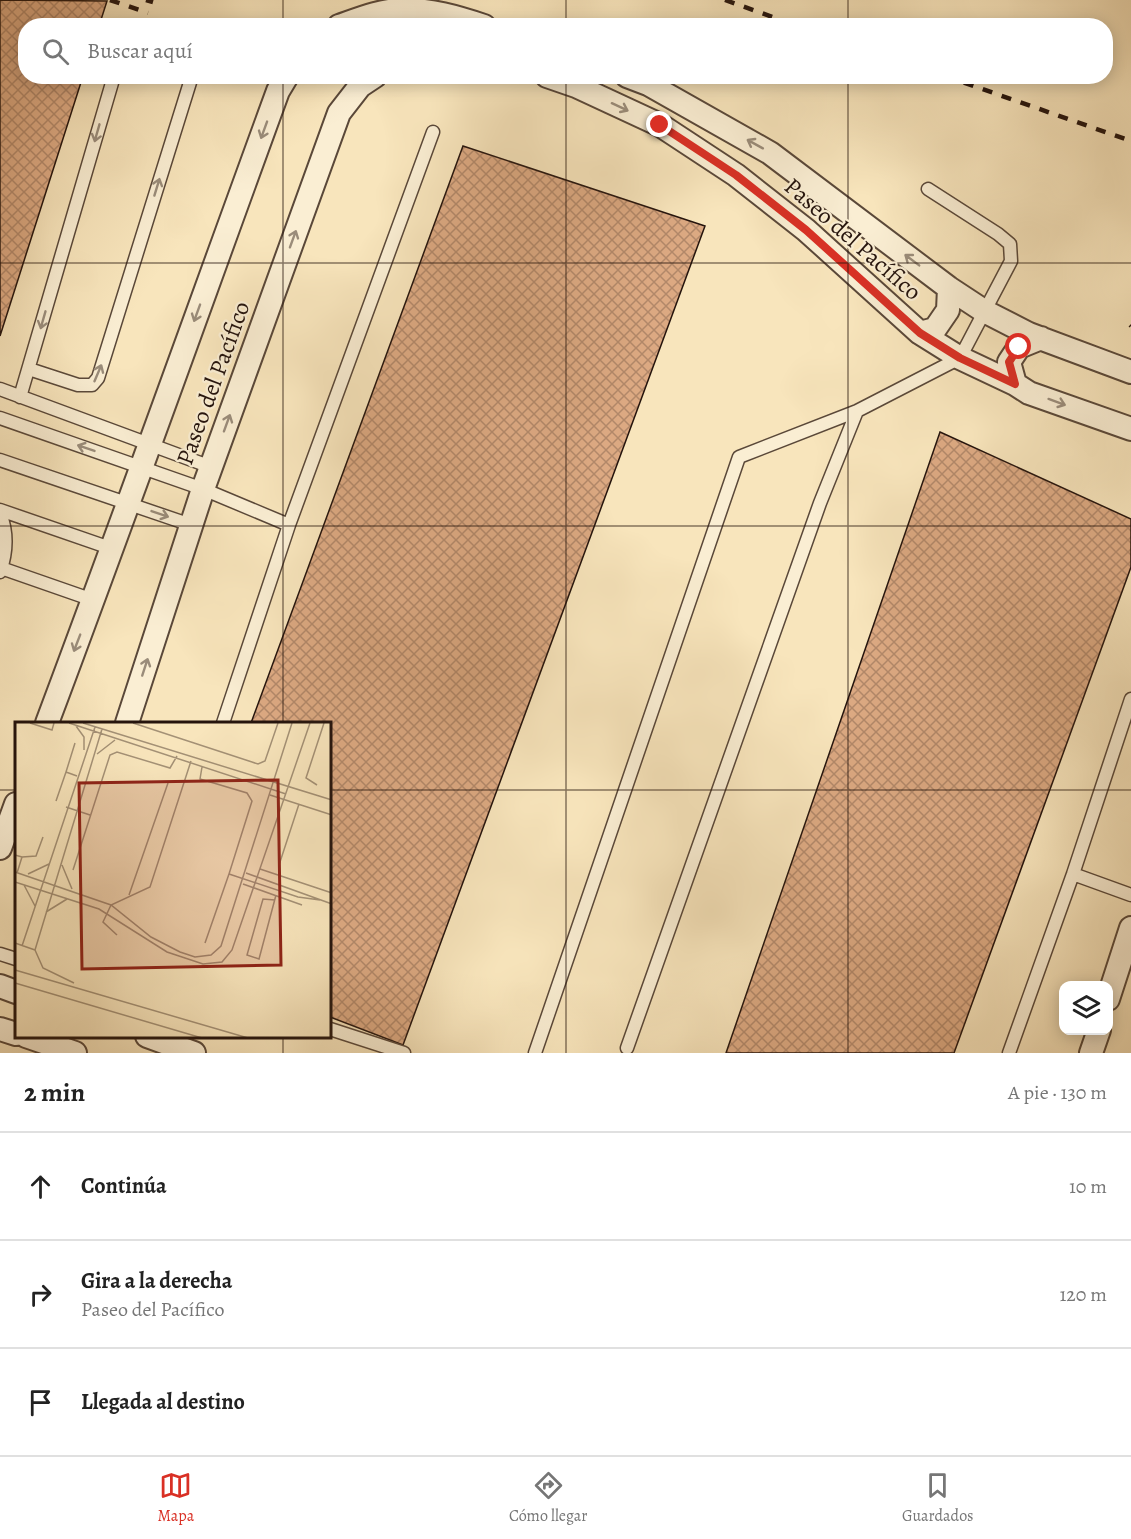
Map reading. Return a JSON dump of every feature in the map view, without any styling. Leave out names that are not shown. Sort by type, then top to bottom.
[{"type":"street","points":[[378,18],[401,10],[446,14],[459,18]]},
{"type":"street","name":"Paseo del Pacífico","points":[[47,722],[113,549],[282,84]]},
{"type":"street","name":"Paseo del Pacífico","points":[[127,722],[203,489],[339,113],[363,84]]},
{"type":"street","name":"Paseo del Pacífico","points":[[570,84],[660,125],[736,175],[806,230],[920,333],[960,358],[1029,393],[1131,429]]},
{"type":"street","name":"Paseo del Pacífico","points":[[648,84],[770,153],[949,288],[984,311],[1029,334],[1131,372]]},
{"type":"street","points":[[920,333],[935,329],[948,310],[949,288]]},
{"type":"street","points":[[1015,384],[1009,362],[1019,347],[1041,338]]},
{"type":"street","points":[[0,848],[15,807]]},
{"type":"street","points":[[1113,984],[1131,928]]},
{"type":"street","points":[[0,986],[15,992]]},
{"type":"street","points":[[0,1029],[15,1034]]},
{"type":"street","points":[[1092,1053],[1097,1035]]},
{"type":"street","points":[[21,1053],[26,1038]]},
{"type":"street","points":[[29,1038],[75,1053]]},
{"type":"street","points":[[153,1038],[194,1053]]},
{"type":"lane","points":[[20,397],[112,84]]},
{"type":"lane","points":[[29,369],[78,385],[92,385],[98,378],[190,84]]},
{"type":"lane","points":[[223,722],[289,525],[433,132]]},
{"type":"lane","points":[[535,1053],[739,457],[857,411],[960,358],[1011,261],[1010,244],[928,189]]},
{"type":"lane","points":[[0,389],[211,467]]},
{"type":"lane","points":[[627,1048],[820,503],[857,411]]},
{"type":"lane","points":[[0,418],[203,489],[289,525]]},
{"type":"lane","points":[[0,460],[191,525]]},
{"type":"lane","points":[[0,511],[113,549]]},
{"type":"lane","points":[[0,511],[6,536],[1,570],[93,600]]},
{"type":"lane","points":[[1009,1053],[1073,874],[1131,699]]},
{"type":"lane","points":[[1073,874],[1131,895]]},
{"type":"lane","points":[[0,954],[15,959]]},
{"type":"lane","points":[[332,1030],[404,1053]]},
{"type":"building","points":[[0,0],[107,1],[102,18],[18,18],[18,84],[80,84],[0,336]]},
{"type":"building","points":[[463,146],[705,226],[403,1045],[332,1018],[332,722],[251,722]]},
{"type":"building","points":[[940,432],[1131,519],[1131,567],[954,1053],[726,1053]]},
{"type":"railway","points":[[110,0],[148,13]]},
{"type":"railway","points":[[146,0],[153,2]]},
{"type":"railway","points":[[725,0],[776,18]]},
{"type":"railway","points":[[968,84],[1131,141]]},
{"type":"route","points":[[660,125],[736,175],[806,230],[920,333],[960,358],[1015,384],[1009,362],[1019,347]]}]
